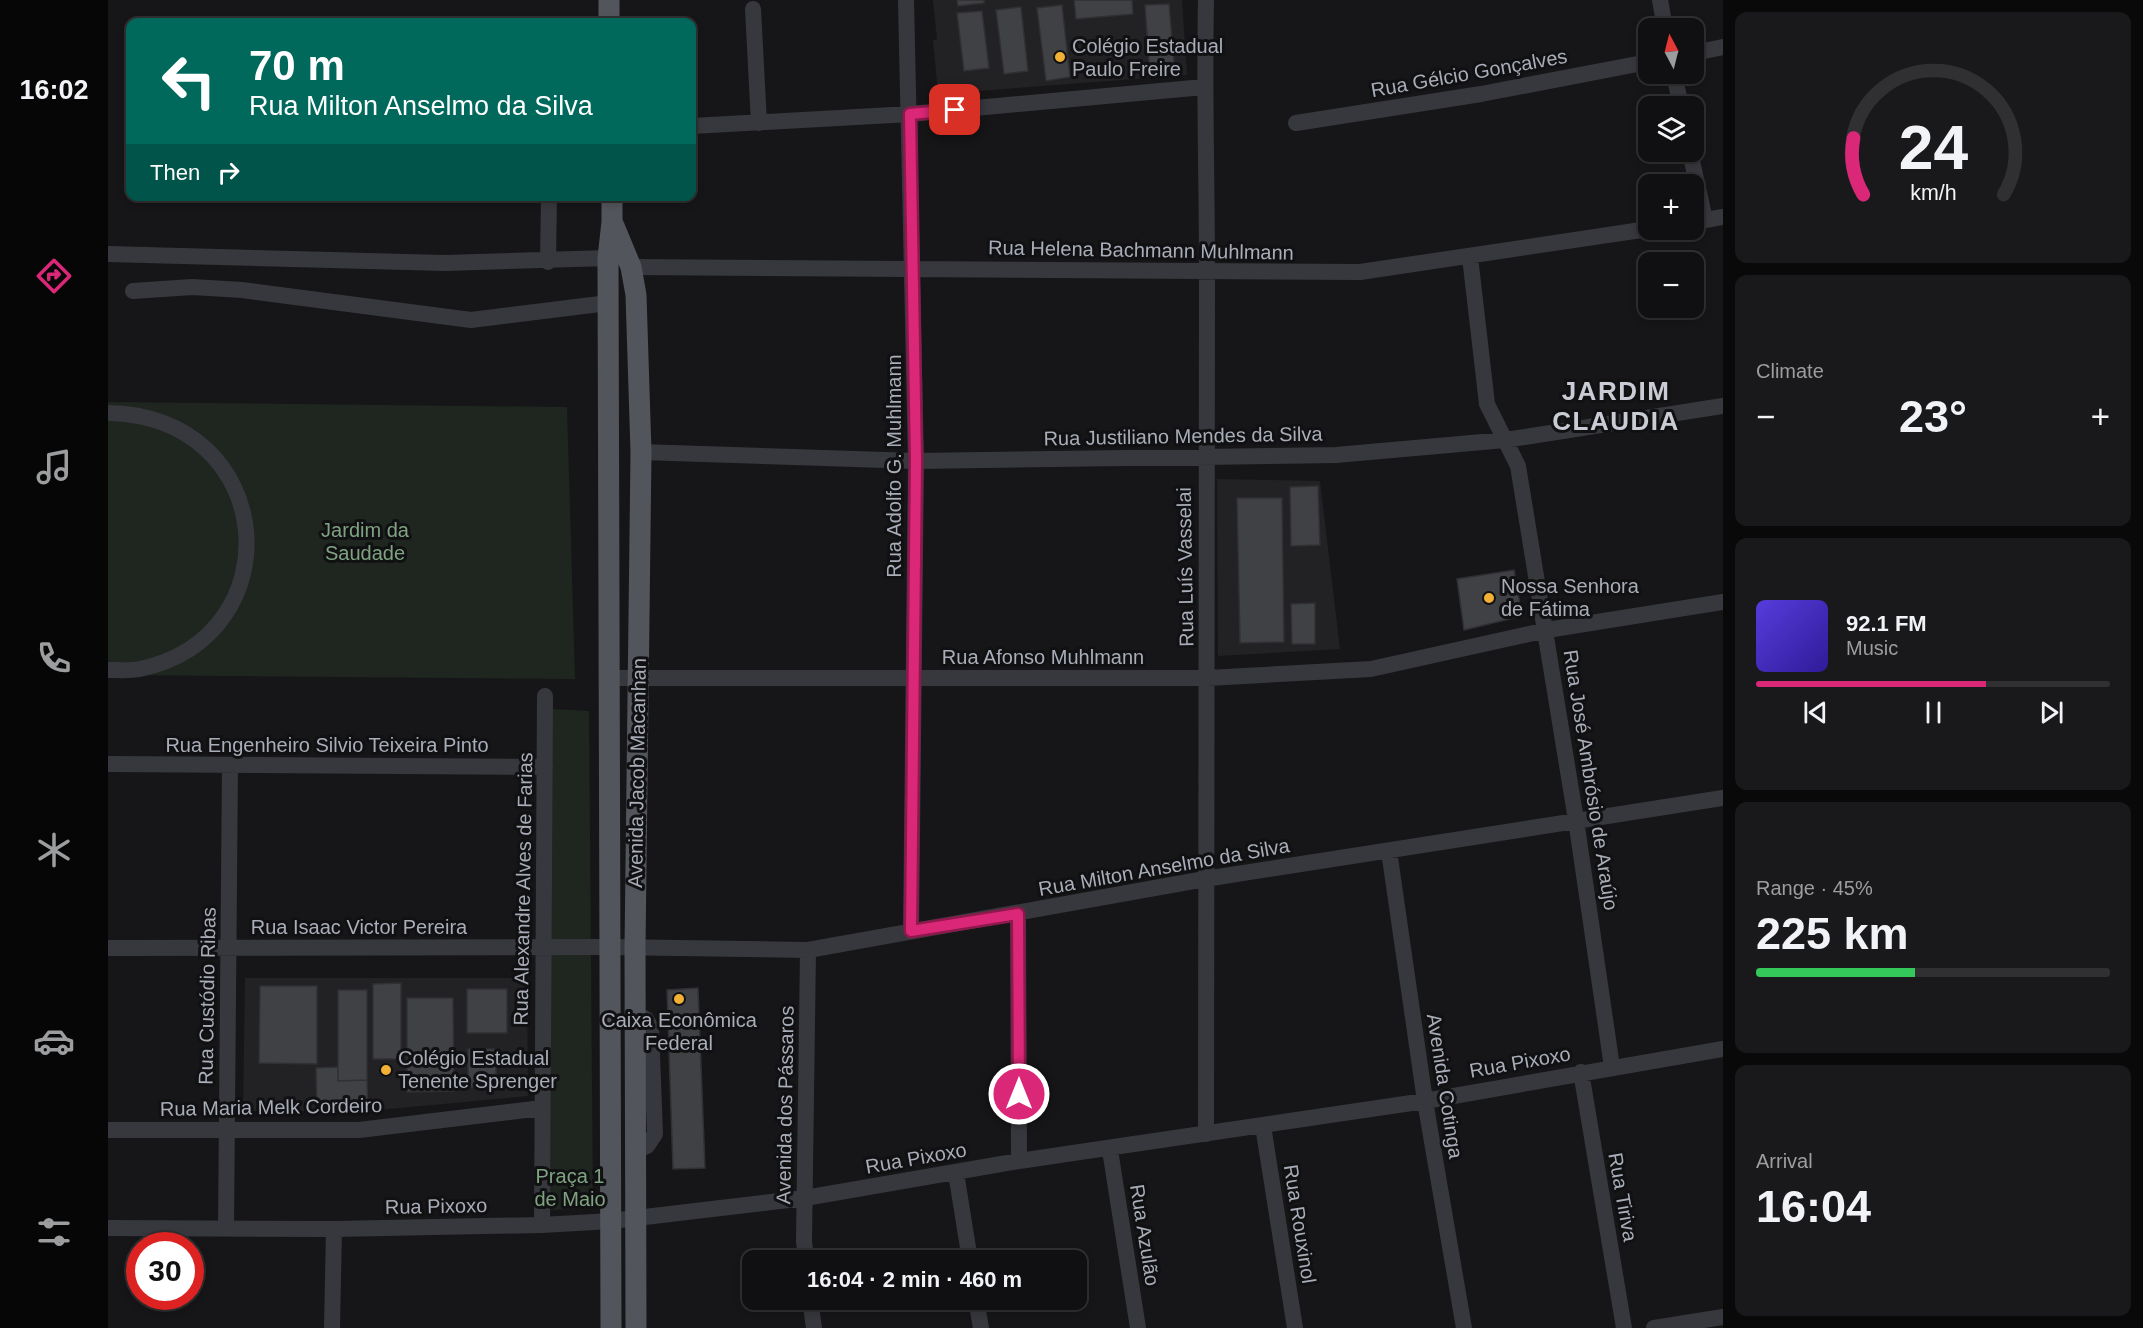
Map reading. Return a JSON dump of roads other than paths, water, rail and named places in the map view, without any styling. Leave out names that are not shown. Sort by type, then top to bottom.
[{"type":"main road","points":[[609,0],[609,18]]},
{"type":"main road","name":"Avenida Jacob Macanhan","points":[[611,1328],[608,258],[612,201]]},
{"type":"main road","name":"Avenida Jacob Macanhan","points":[[612,222],[631,267],[636,295],[641,452],[635,948],[636,1328]]},
{"type":"main road","points":[[608,298],[631,267]]},
{"type":"street","name":"Rua Adolfo G. Muhlmann","points":[[906,0],[914,269],[916,461],[916,678],[911,931]]},
{"type":"street","name":"Rua Luís Vasselai","points":[[1206,0],[1204,87],[1207,272],[1204,458],[1207,678],[1206,1134]]},
{"type":"street","points":[[1660,0],[1663,18]]},
{"type":"street","points":[[753,9],[759,123]]},
{"type":"street","points":[[1704,51],[1723,47]]},
{"type":"street","name":"Rua Gélcio Gonçalves","points":[[1296,123],[1481,94],[1638,64]]},
{"type":"street","points":[[696,126],[910,114],[1204,87]]},
{"type":"street","points":[[548,262],[549,201]]},
{"type":"street","points":[[1704,220],[1723,217]]},
{"type":"street","name":"Rua Helena Bachmann Muhlmann","points":[[631,267],[1360,272],[1638,231]]},
{"type":"street","points":[[108,254],[445,263],[548,262],[608,258]]},
{"type":"street","name":"Rua José Ambrósio de Araújo","points":[[1470,257],[1487,404],[1518,466],[1576,820],[1612,1067]]},
{"type":"street","points":[[133,291],[192,287],[242,290],[471,320],[608,298]]},
{"type":"street","name":"Rua Justiliano Mendes da Silva","points":[[641,452],[916,461],[1336,454],[1505,440],[1723,406]]},
{"type":"street","points":[[108,413],[130,413],[157,418],[194,437],[223,465],[238,492],[247,530],[246,562],[234,600],[212,631],[170,661],[138,670],[108,670]]},
{"type":"street","name":"Rua Afonso Muhlmann","points":[[609,678],[1207,678],[1371,669],[1546,630],[1723,602]]},
{"type":"street","name":"Rua Alexandre Alves de Farias","points":[[542,1225],[545,696]]},
{"type":"street","name":"Rua Engenheiro Silvio Teixeira Pinto","points":[[108,764],[545,767]]},
{"type":"street","name":"Rua Custódio Ribas","points":[[226,1227],[230,765]]},
{"type":"street","name":"Rua Milton Anselmo da Silva","points":[[610,947],[808,950],[1205,879],[1723,798]]},
{"type":"street","name":"Avenida Cotinga","points":[[1389,851],[1425,1101],[1464,1328]]},
{"type":"street","points":[[1018,914],[1019,1161]]},
{"type":"street","name":"Rua Isaac Victor Pereira","points":[[108,948],[610,947]]},
{"type":"street","name":"Avenida dos Pássaros","points":[[806,1250],[808,950]]},
{"type":"street","name":"Rua Pixoxo","points":[[108,1228],[334,1229],[542,1225],[611,1221],[637,1216],[805,1198],[1019,1161],[1110,1150],[1425,1101],[1723,1049]]},
{"type":"street","name":"Rua Tiriva","points":[[1581,1072],[1624,1328]]},
{"type":"street","name":"Rua Maria Melk Cordeiro","points":[[108,1130],[359,1130],[542,1108]]},
{"type":"street","name":"Rua Rouxinol","points":[[1263,1126],[1295,1328]]},
{"type":"street","name":"Rua Azulão","points":[[1110,1150],[1138,1328]]},
{"type":"street","points":[[956,1173],[968,1250]]},
{"type":"street","points":[[332,1328],[334,1229]]},
{"type":"street","points":[[812,1310],[814,1328]]},
{"type":"street","points":[[978,1310],[981,1328]]},
{"type":"street","points":[[1654,1328],[1723,1317]]},
{"type":"place","name":"Colégio Estadual Paulo Freire","points":[[1060,57]]},
{"type":"place","name":"Nossa Senhora de Fátima","points":[[1489,598]]},
{"type":"place","name":"Caixa Econômica Federal","points":[[679,999]]},
{"type":"place","name":"Colégio Estadual Tenente Sprenger","points":[[386,1070]]},
{"type":"district","name":"JARDIM CLAUDIA","points":[[1616,406]]},
{"type":"park label","name":"Jardim da Saudade","points":[[365,542]]},
{"type":"park label","name":"Praça 1 de Maio","points":[[570,1188]]}]
